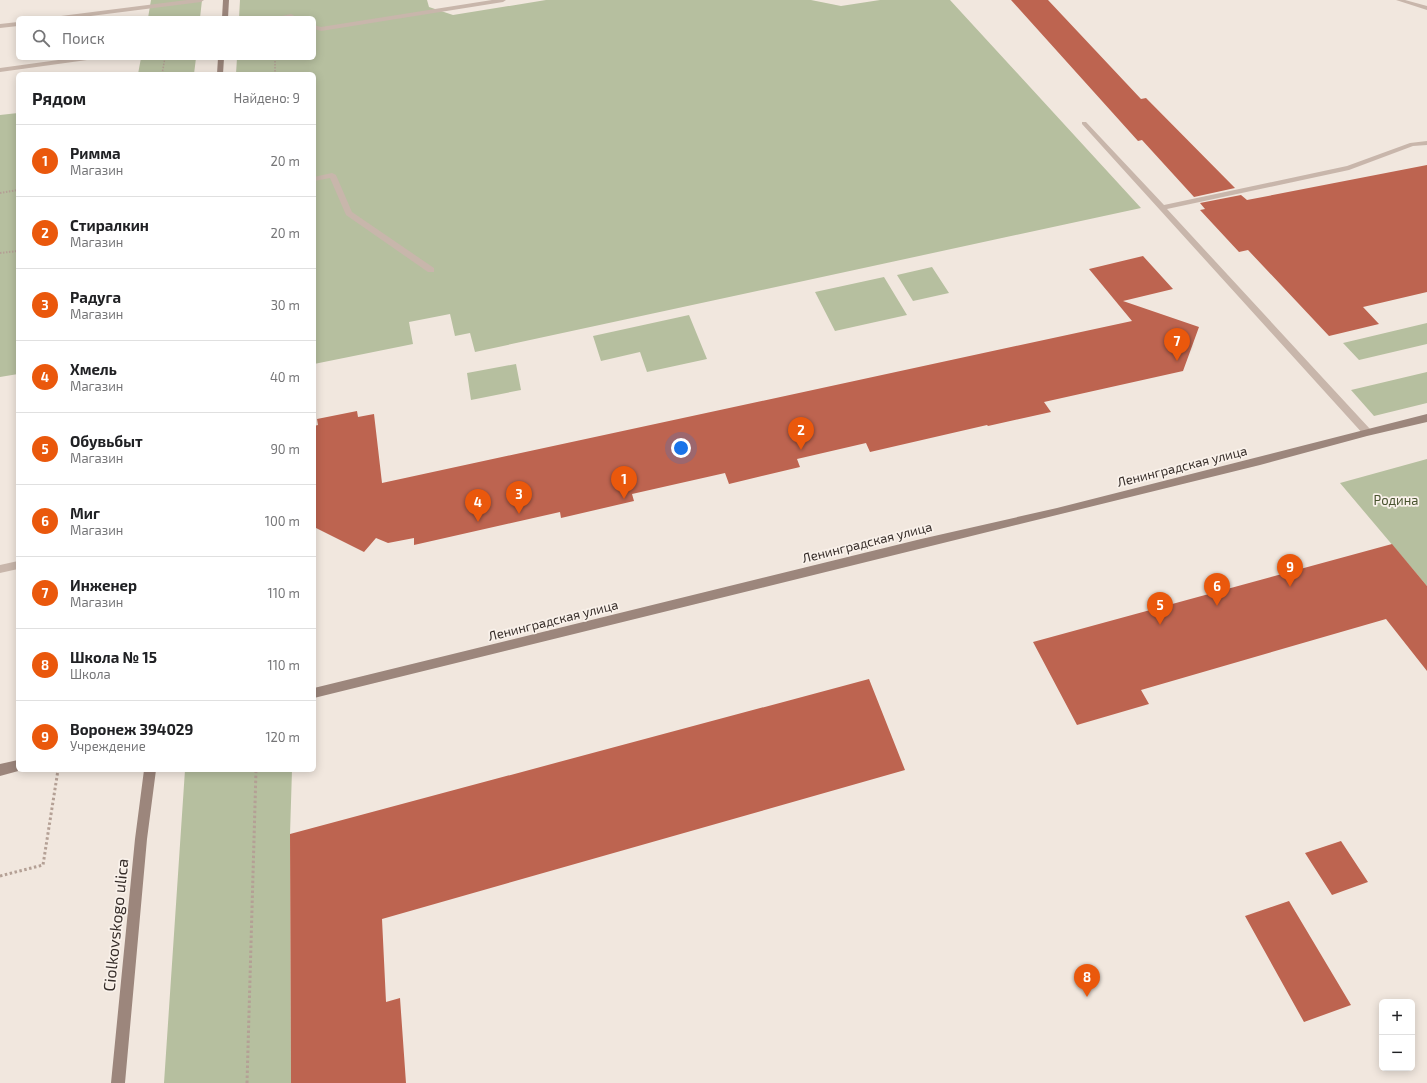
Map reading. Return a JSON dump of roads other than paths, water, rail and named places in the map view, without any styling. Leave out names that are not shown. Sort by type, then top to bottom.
[{"type":"main road","points":[[225,16],[226,0]]},
{"type":"main road","points":[[220,72],[221,60]]},
{"type":"main road","name":"Ленинградская улица","points":[[316,693],[1260,462],[1367,432],[1427,418]]},
{"type":"main road","points":[[0,770],[16,766]]},
{"type":"main road","name":"Ciolkovskogo ulica","points":[[118,1083],[141,839],[150,772]]},
{"type":"lane","points":[[77,16],[201,0]]},
{"type":"lane","points":[[316,27],[321,30],[503,0]]},
{"type":"lane","points":[[1400,0],[1427,8]]},
{"type":"lane","points":[[0,26],[16,24]]},
{"type":"lane","points":[[0,70],[72,60]]},
{"type":"lane","points":[[1084,123],[1367,432]]},
{"type":"lane","points":[[1162,208],[1349,168],[1412,144],[1427,143]]},
{"type":"lane","points":[[316,178],[332,175],[349,213],[431,270]]},
{"type":"lane","points":[[0,569],[16,565]]},
{"type":"place","name":"Инженер","points":[[1177,361]]},
{"type":"place","name":"Стиралкин","points":[[801,450]]},
{"type":"place","name":"Римма","points":[[624,499]]},
{"type":"place","name":"Радуга","points":[[519,514]]},
{"type":"place","name":"Хмель","points":[[478,522]]},
{"type":"place","name":"Воронеж 394029","points":[[1290,587]]},
{"type":"place","name":"Миг","points":[[1217,606]]},
{"type":"place","name":"Обувьбыт","points":[[1160,625]]},
{"type":"place","name":"Школа № 15","points":[[1087,997]]},
{"type":"park label","name":"Родина","points":[[1396,500]]}]
